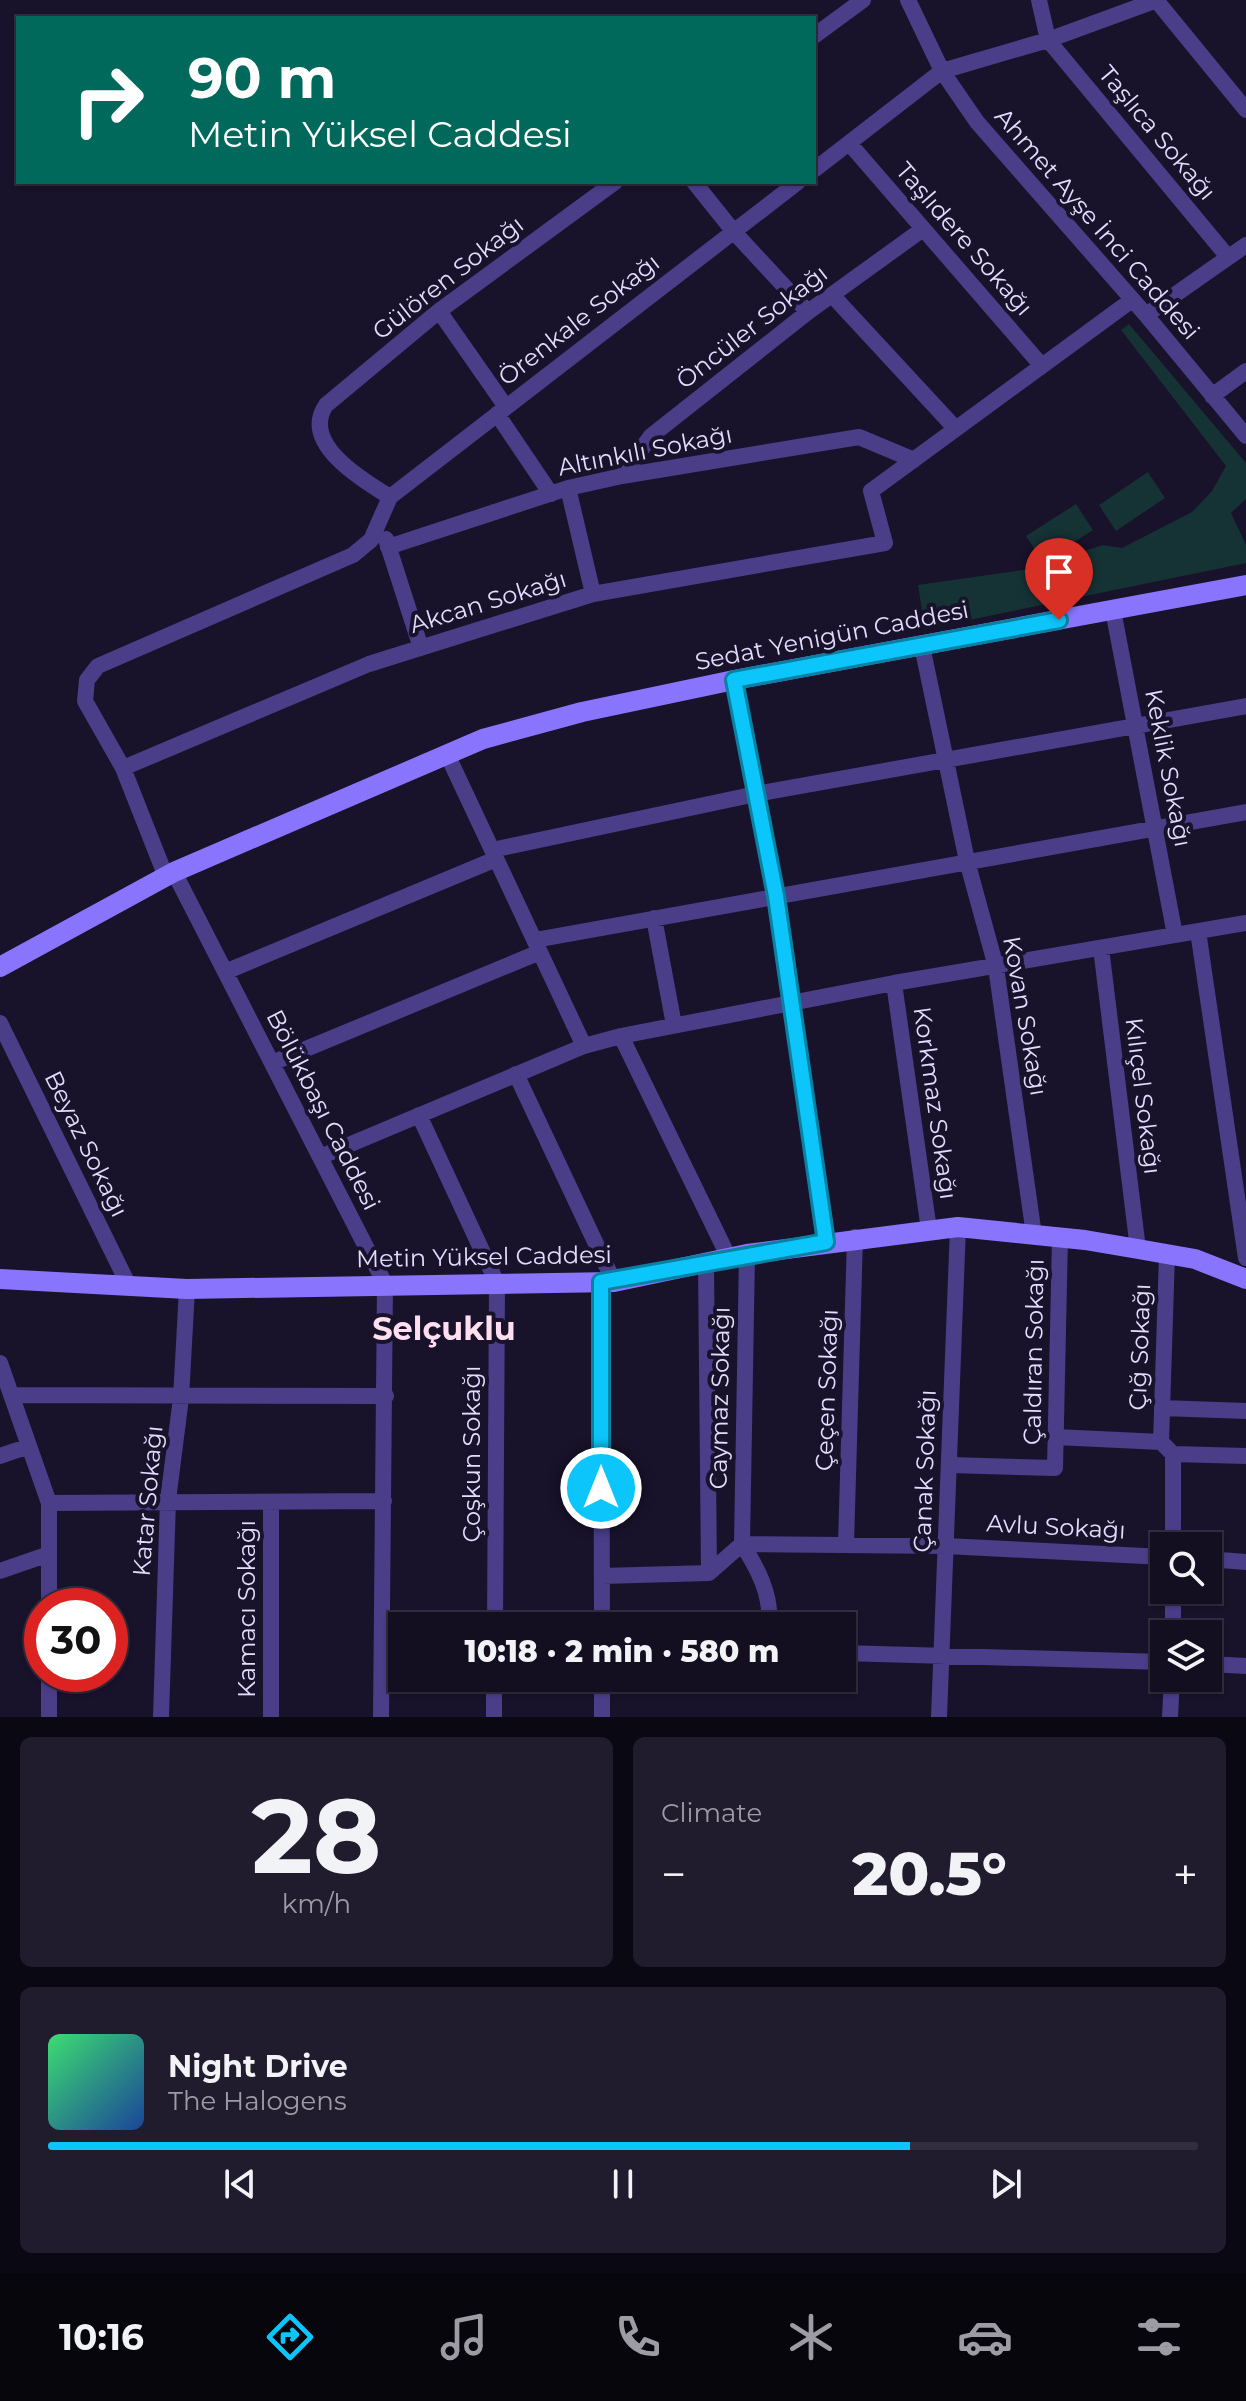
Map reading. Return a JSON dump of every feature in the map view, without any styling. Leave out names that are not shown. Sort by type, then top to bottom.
[{"type":"street","points":[[816,35],[863,0]]},
{"type":"street","name":"Ahmet Ayşe İnci Caddesi","points":[[908,0],[942,71],[977,122],[1146,315],[1246,436]]},
{"type":"street","points":[[1039,0],[1048,40]]},
{"type":"street","points":[[816,168],[942,71],[1048,40],[1157,0],[1246,110]]},
{"type":"street","name":"Taşlıca Sokağı","points":[[1048,40],[1228,257]]},
{"type":"street","name":"Taşlıdere Sokağı","points":[[849,143],[1042,366]]},
{"type":"street","name":"Gülören Sokağı","points":[[390,497],[358,478],[333,452],[322,436],[319,420],[326,405],[439,311],[612,184]]},
{"type":"street","points":[[696,184],[734,232],[808,312]]},
{"type":"street","name":"Örenkale Sokağı","points":[[390,497],[795,184]]},
{"type":"street","name":"Öncüler Sokağı","points":[[622,476],[651,436],[808,312],[923,229]]},
{"type":"street","points":[[1146,315],[1246,245]]},
{"type":"street","points":[[832,295],[956,429]]},
{"type":"street","points":[[914,460],[1132,300]]},
{"type":"street","points":[[439,311],[551,494]]},
{"type":"street","points":[[1212,396],[1246,371]]},
{"type":"street","name":"Altınkılı Sokağı","points":[[388,547],[568,488],[622,476],[859,437],[914,460]]},
{"type":"street","name":"Akcan Sokağı","points":[[123,768],[369,664],[593,594],[885,543],[871,491],[914,460]]},
{"type":"street","points":[[568,488],[593,594]]},
{"type":"street","points":[[390,497],[381,524],[421,648]]},
{"type":"street","name":"Bölükbaşı Caddesi","points":[[381,524],[371,540],[353,555],[91,672],[84,690],[85,701],[123,768],[170,875],[225,972],[385,1284],[381,1717]]},
{"type":"street","name":"Sedat Yenigün Caddesi","points":[[0,967],[170,875],[483,739],[582,712],[734,680],[1246,585]]},
{"type":"street","name":"Keklik Sokağı","points":[[1113,610],[1175,935]]},
{"type":"street","name":"Kovan Sokağı","points":[[922,646],[967,861],[996,967],[1034,1235]]},
{"type":"street","points":[[734,680],[776,896],[826,1242]]},
{"type":"street","points":[[225,972],[494,854],[756,794],[1246,706]]},
{"type":"street","points":[[447,754],[584,1046]]},
{"type":"street","points":[[272,1063],[537,946],[654,918],[1246,812]]},
{"type":"street","points":[[654,918],[674,1025]]},
{"type":"street","points":[[320,1157],[584,1046],[621,1036],[894,983],[1246,923]]},
{"type":"street","points":[[1198,931],[1246,1258]]},
{"type":"street","name":"Kılıçel Sokağı","points":[[1101,948],[1138,1249]]},
{"type":"street","name":"Korkmaz Sokağı","points":[[894,983],[929,1230]]},
{"type":"street","name":"Beyaz Sokağı","points":[[0,1023],[129,1286]]},
{"type":"street","points":[[621,1036],[738,1256]]},
{"type":"street","points":[[516,1074],[608,1282],[602,1612]]},
{"type":"street","points":[[419,1115],[497,1283]]},
{"type":"street","name":"Metin Yüksel Caddesi","points":[[2,1275],[187,1289],[608,1282],[855,1237],[958,1227],[1060,1237],[1195,1259],[1246,1279]]},
{"type":"street","name":"Çanak Sokağı","points":[[939,1717],[958,1227]]},
{"type":"street","name":"Çeçen Sokağı","points":[[846,1544],[855,1237]]},
{"type":"street","name":"Çaldıran Sokağı","points":[[949,1465],[1055,1468],[1060,1237]]},
{"type":"street","name":"Çığ Sokağı","points":[[1167,1254],[1162,1408],[1172,1532]]},
{"type":"street","name":"Caymaz Sokağı","points":[[738,1256],[742,1544]]},
{"type":"street","points":[[706,1263],[709,1573]]},
{"type":"street","name":"Çoşkun Sokağı","points":[[495,1612],[497,1283]]},
{"type":"street","name":"Katar Sokağı","points":[[161,1717],[168,1500],[181,1398],[187,1289]]},
{"type":"street","points":[[0,1363],[49,1503],[49,1588]]},
{"type":"street","points":[[11,1395],[181,1398],[386,1396]]},
{"type":"street","points":[[1162,1408],[1246,1411]]},
{"type":"street","points":[[1056,1437],[1246,1456]]},
{"type":"street","points":[[0,1456],[29,1446]]},
{"type":"street","points":[[49,1503],[384,1501]]},
{"type":"street","name":"Kamacı Sokağı","points":[[271,1502],[271,1717]]},
{"type":"street","points":[[602,1576],[709,1573],[742,1544],[762,1576],[770,1612]]},
{"type":"street","name":"Avlu Sokağı","points":[[742,1544],[946,1546],[1150,1556]]},
{"type":"street","points":[[0,1571],[49,1554]]},
{"type":"street","points":[[1222,1560],[1246,1562]]},
{"type":"street","points":[[856,1654],[1150,1662]]},
{"type":"street","points":[[382,1655],[388,1655]]},
{"type":"street","points":[[1222,1665],[1246,1666]]},
{"type":"street","points":[[49,1692],[49,1717]]},
{"type":"street","points":[[494,1692],[494,1717]]},
{"type":"street","points":[[602,1692],[602,1717]]},
{"type":"street","points":[[1170,1717],[1171,1692]]},
{"type":"green space","points":[[1129,324],[1246,463],[1246,499],[1231,513],[1246,545],[1246,563],[925,629],[918,585],[1030,569],[1103,545],[1122,548],[1192,512],[1212,491],[1226,466],[1121,330]]},
{"type":"green space","points":[[1148,472],[1165,498],[1116,531],[1099,505]]},
{"type":"green space","points":[[1076,504],[1093,530],[1043,562],[1026,536]]},
{"type":"district","name":"Selçuklu","points":[[444,1329]]},
{"type":"route","points":[[601,1488],[601,1282],[826,1242],[776,896],[734,680],[1059,620]]}]
